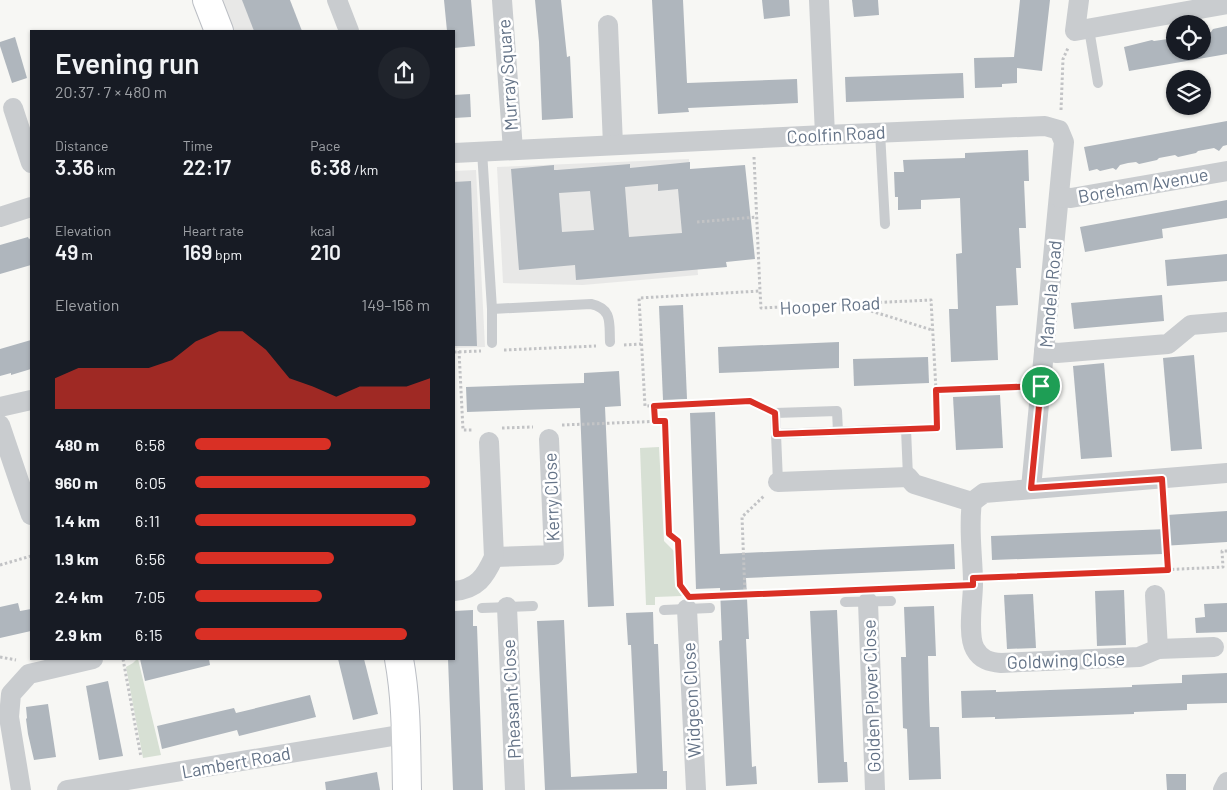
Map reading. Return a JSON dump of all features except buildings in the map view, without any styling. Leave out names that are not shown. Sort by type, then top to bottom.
[{"type":"street","points":[[207,0],[219,30]]},
{"type":"street","points":[[337,0],[349,30]]},
{"type":"street","name":"Murray Square","points":[[502,0],[513,150]]},
{"type":"street","points":[[819,0],[825,134]]},
{"type":"street","points":[[1079,0],[1082,30],[1227,4]]},
{"type":"street","points":[[608,25],[612,145]]},
{"type":"street","points":[[15,107],[30,159]]},
{"type":"street","name":"Coolfin Road","points":[[455,153],[825,134],[1045,126],[1059,130]]},
{"type":"street","name":"Mandela Road","points":[[1031,488],[1064,142],[1059,130]]},
{"type":"street","name":"Boreham Avenue","points":[[1058,197],[1071,198],[1227,171]]},
{"type":"street","points":[[0,217],[30,207]]},
{"type":"street","points":[[1044,352],[1056,353],[1168,344],[1191,325],[1227,322]]},
{"type":"street","points":[[0,407],[30,400]]},
{"type":"street","points":[[0,425],[30,512]]},
{"type":"street","name":"Kerry Close","points":[[494,557],[554,555],[549,439]]},
{"type":"street","points":[[455,591],[474,585],[486,574],[494,557],[489,442]]},
{"type":"street","points":[[778,482],[908,477],[914,484],[972,502],[984,493],[1227,473]]},
{"type":"street","name":"Goldwing Close","points":[[972,502],[970,514],[973,582],[972,638],[974,648],[979,655],[988,661],[1001,664],[1139,657],[1158,650],[1214,646]]},
{"type":"street","points":[[1156,595],[1158,650]]},
{"type":"street","name":"Widgeon Close","points":[[686,600],[696,790]]},
{"type":"street","name":"Golden Plover Close","points":[[868,602],[875,790]]},
{"type":"street","name":"Pheasant Close","points":[[507,607],[515,790]]},
{"type":"street","points":[[21,790],[9,717],[11,694],[30,674],[89,660]]},
{"type":"street","points":[[400,660],[406,734],[407,790]]},
{"type":"street","name":"Lambert Road","points":[[67,790],[406,734]]},
{"type":"street","points":[[1223,790],[1227,782]]},
{"type":"lane","points":[[1082,30],[1098,83]]},
{"type":"lane","points":[[880,132],[885,224]]},
{"type":"lane","points":[[482,151],[492,309],[492,343]]},
{"type":"lane","points":[[492,309],[591,304],[598,306],[609,316],[610,344]]},
{"type":"lane","points":[[778,482],[775,413],[837,411],[838,432]]},
{"type":"lane","points":[[776,434],[906,429],[908,477]]},
{"type":"lane","points":[[664,610],[686,600],[710,608]]},
{"type":"lane","name":"Golden Plover Close","points":[[845,602],[891,601]]},
{"type":"lane","points":[[482,608],[533,606]]},
{"type":"path","points":[[1059,130],[1062,104],[1063,59],[1082,30]]},
{"type":"path","points":[[754,152],[760,291]]},
{"type":"path","points":[[697,222],[757,217]]},
{"type":"path","name":"Hooper Road","points":[[655,421],[654,406],[645,406],[639,298],[760,291],[761,308],[931,300],[937,428],[906,429]]},
{"type":"path","points":[[848,304],[932,330]]},
{"type":"path","points":[[504,350],[641,344]]},
{"type":"path","points":[[455,352],[484,350]]},
{"type":"path","points":[[459,351],[463,430]]},
{"type":"path","points":[[936,390],[1041,386]]},
{"type":"path","points":[[654,406],[750,401],[775,413]]},
{"type":"path","points":[[638,422],[665,421],[669,534],[678,541],[680,585],[686,600]]},
{"type":"path","points":[[1162,479],[1168,570]]},
{"type":"path","points":[[745,595],[742,517],[778,482]]},
{"type":"path","points":[[896,588],[1223,567],[1222,551],[1227,551]]},
{"type":"path","points":[[0,565],[30,556]]},
{"type":"path","points":[[717,596],[839,590]]},
{"type":"path","points":[[122,660],[145,778]]},
{"type":"shaded area","points":[[217,0],[246,0],[259,30],[229,30]]},
{"type":"shaded area","points":[[689,159],[698,275],[583,285],[503,283],[497,167]]},
{"type":"shaded area","points":[[476,170],[485,347],[455,348],[455,171]]},
{"type":"shaded area","points":[[659,447],[664,541],[674,551],[675,586],[682,596],[655,597],[655,605],[646,605],[640,448]]},
{"type":"shaded area","points":[[138,660],[161,755],[143,758],[126,667]]},
{"type":"route","points":[[1041,386],[1031,488],[1162,479],[1168,570],[973,578],[973,585],[689,597],[680,585],[678,541],[669,534],[665,421],[655,421],[654,406],[750,401],[775,413],[776,434],[937,428],[936,390],[1041,386]]}]
